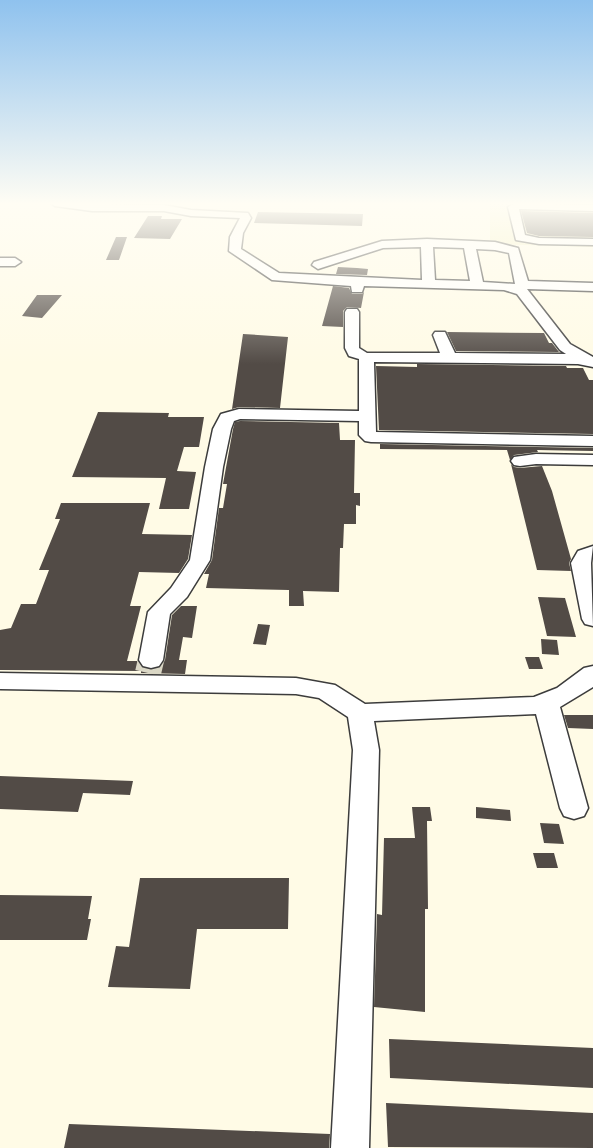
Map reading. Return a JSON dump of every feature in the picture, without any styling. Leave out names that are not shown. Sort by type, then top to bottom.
[{"type":"street","points":[[242,257],[276,277],[356,285],[429,284],[593,287]]},
{"type":"street","points":[[318,265],[345,257]]},
{"type":"street","points":[[428,257],[429,284]]},
{"type":"street","points":[[472,257],[477,285]]},
{"type":"street","points":[[515,257],[522,291],[565,347],[589,361]]},
{"type":"street","points":[[0,262],[15,262]]},
{"type":"street","points":[[352,312],[352,348],[354,353],[366,357],[589,361]]},
{"type":"street","points":[[440,335],[449,358]]},
{"type":"street","points":[[366,357],[368,435],[375,438],[593,441]]},
{"type":"street","points":[[148,672],[159,612],[179,592],[200,560],[214,467],[222,429],[227,418],[239,414],[368,416]]},
{"type":"street","points":[[520,462],[536,459],[593,460]]},
{"type":"street","points":[[593,552],[585,555],[581,563],[593,619]]},
{"type":"street","points":[[0,681],[148,672],[296,686],[326,691],[360,713],[505,708],[546,703],[573,690],[593,674]]},
{"type":"street","points":[[546,703],[574,808]]},
{"type":"street","points":[[350,1148],[366,750],[360,713]]},
{"type":"building","points":[[107,257],[120,257],[119,260],[106,260]]},
{"type":"building","points":[[338,267],[368,269],[367,275],[336,274]]},
{"type":"building","points":[[333,286],[349,288],[352,294],[362,294],[364,292],[361,308],[347,307],[343,311],[343,327],[322,326]]},
{"type":"building","points":[[37,295],[62,295],[42,318],[22,316]]},
{"type":"building","points":[[447,332],[544,333],[549,343],[552,343],[559,352],[456,351]]},
{"type":"building","points":[[243,334],[288,337],[280,408],[239,407],[232,409]]},
{"type":"building","points":[[417,364],[566,366],[567,368],[583,368],[589,380],[593,380],[593,434],[379,430],[376,366],[417,367]]},
{"type":"building","points":[[98,412],[169,413],[168,417],[204,417],[199,447],[184,447],[177,471],[196,472],[189,509],[159,509],[166,478],[72,477]]},
{"type":"building","points":[[235,422],[339,423],[340,440],[355,440],[354,493],[360,493],[360,506],[356,505],[356,524],[344,524],[343,548],[340,548],[339,592],[303,591],[304,606],[289,606],[289,590],[206,588],[209,574],[204,574],[212,560],[219,508],[223,508],[227,484],[223,484],[233,429]]},
{"type":"building","points":[[380,444],[593,448],[593,451],[537,450],[538,452],[514,455],[510,460],[507,450],[380,449]]},
{"type":"building","points":[[511,464],[514,467],[520,468],[542,466],[552,491],[571,559],[569,563],[571,571],[537,570]]},
{"type":"building","points":[[61,503],[150,503],[142,534],[192,535],[188,559],[179,573],[139,572],[130,606],[141,606],[127,661],[137,661],[143,668],[151,670],[161,667],[165,660],[172,615],[181,606],[197,606],[192,638],[183,637],[179,660],[187,660],[185,674],[141,673],[141,671],[0,670],[0,630],[11,628],[21,604],[36,604],[49,570],[39,570],[60,519],[55,519]]},
{"type":"building","points":[[538,597],[565,598],[576,637],[547,636]]},
{"type":"building","points":[[258,624],[270,625],[266,645],[253,644]]},
{"type":"building","points":[[541,639],[557,640],[559,655],[542,654]]},
{"type":"building","points":[[525,657],[539,657],[543,669],[529,669]]},
{"type":"building","points":[[564,715],[593,715],[593,729],[568,728]]},
{"type":"building","points":[[0,776],[133,781],[130,795],[83,793],[78,812],[0,809]]},
{"type":"building","points":[[412,807],[430,807],[432,821],[427,821],[428,909],[425,909],[425,1012],[374,1007],[377,914],[382,915],[384,838],[415,838]]},
{"type":"building","points":[[476,807],[510,810],[511,821],[476,818]]},
{"type":"building","points":[[540,823],[559,824],[564,844],[544,843]]},
{"type":"building","points":[[533,853],[554,853],[558,868],[537,868]]},
{"type":"building","points":[[140,878],[289,878],[288,929],[197,929],[190,989],[108,987],[116,946],[129,947]]},
{"type":"building","points":[[0,895],[92,896],[88,919],[91,919],[87,940],[0,940]]},
{"type":"building","points":[[389,1039],[593,1048],[593,1088],[390,1078]]},
{"type":"building","points":[[386,1103],[593,1113],[593,1148],[388,1147]]},
{"type":"building","points":[[69,1124],[330,1134],[329,1148],[64,1148]]},
{"type":"tunnel","points":[[148,673],[151,660]]}]
